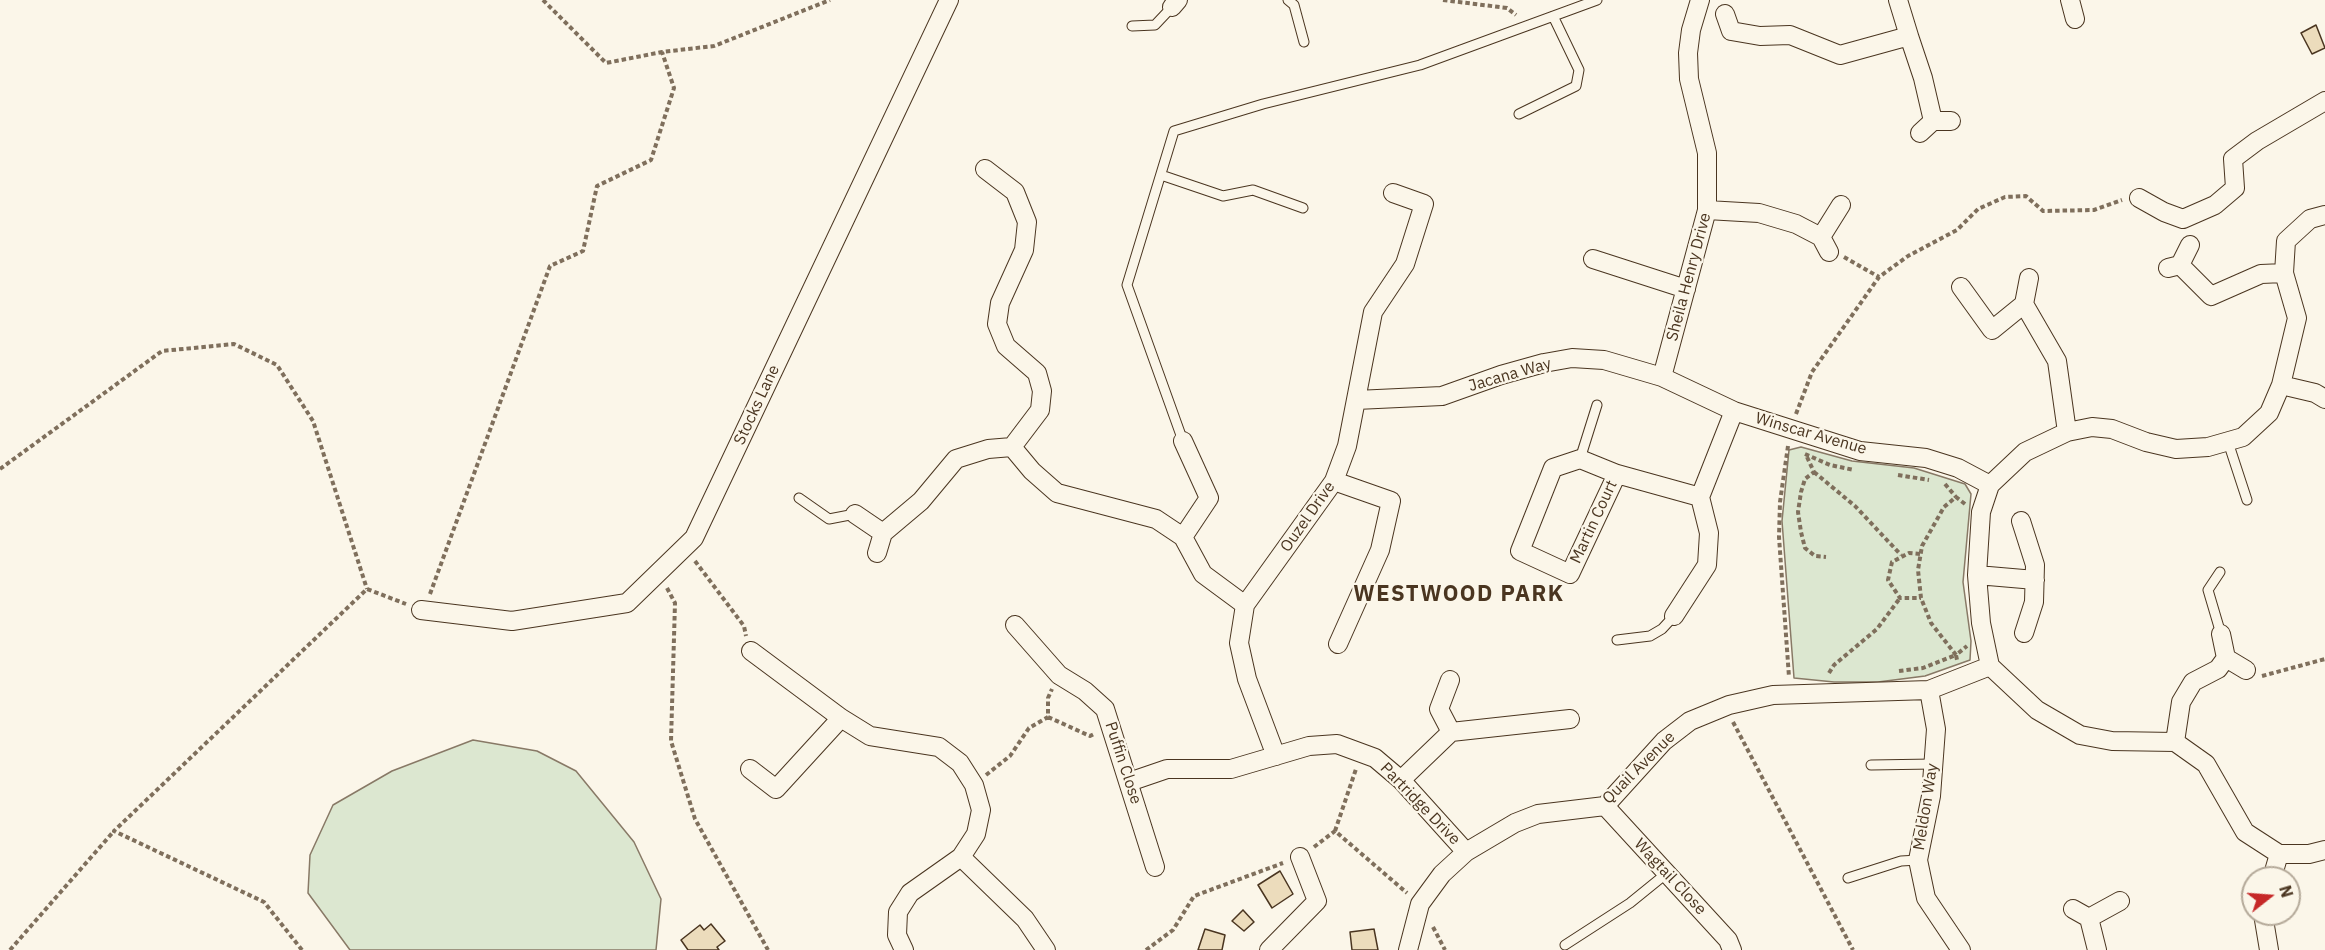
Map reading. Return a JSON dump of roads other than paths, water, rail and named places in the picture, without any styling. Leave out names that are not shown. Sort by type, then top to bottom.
[{"type":"street","name":"Stocks Lane","points":[[421,610],[512,621],[627,603],[694,538],[949,0]]},
{"type":"street","name":"Sheila Henry Drive","points":[[1662,377],[1707,210],[1707,153],[1689,79],[1690,30],[1698,0]]},
{"type":"street","points":[[1898,0],[1923,78],[1926,127],[1951,121]]},
{"type":"street","points":[[2070,0],[2076,19]]},
{"type":"street","points":[[1726,30],[1760,36],[1790,35],[1840,55],[1909,36]]},
{"type":"street","points":[[2139,198],[2183,219],[2215,205],[2235,188],[2233,159],[2257,141],[2325,101]]},
{"type":"street","points":[[877,552],[883,533],[921,501],[956,459],[988,449],[1012,447],[1040,410],[1037,373],[1006,346],[997,324],[1000,303],[1024,250],[1027,222],[1015,192],[985,169]]},
{"type":"street","name":"Ouzel Drive","points":[[1276,756],[1247,679],[1239,643],[1245,605],[1334,481],[1347,446],[1373,312],[1405,264],[1424,204],[1393,193]]},
{"type":"street","points":[[1707,210],[1759,213],[1796,224],[1825,244],[1841,205]]},
{"type":"street","points":[[2325,215],[2310,219],[2286,241],[2284,273],[2297,318],[2281,385],[2269,414],[2243,437],[2208,447],[2176,449],[2146,442],[2112,429],[2092,427],[2067,432],[2025,452],[1990,485],[1981,512],[1977,574],[1983,631],[1990,666],[2037,710],[2080,735],[2112,741],[2175,742],[2206,764],[2245,832],[2279,854],[2309,854],[2325,850]]},
{"type":"street","points":[[2190,245],[2174,266],[2211,296],[2261,274],[2284,273]]},
{"type":"street","points":[[1593,259],[1686,289]]},
{"type":"street","points":[[1961,287],[1992,330],[2024,304],[2029,278]]},
{"type":"street","points":[[2024,304],[2057,361],[2067,432]]},
{"type":"street","name":"Jacana Way","points":[[1356,400],[1442,396],[1501,375],[1572,358],[1604,360],[1662,377],[1734,411]]},
{"type":"street","points":[[2281,385],[2315,393],[2325,399]]},
{"type":"street","points":[[1674,616],[1707,565],[1709,533],[1700,497],[1734,411]]},
{"type":"street","name":"Winscar Avenue","points":[[1734,411],[1791,437],[1860,451],[1926,458],[1958,468],[1990,485]]},
{"type":"street","points":[[1183,441],[1209,498],[1183,537]]},
{"type":"street","points":[[1012,447],[1032,471],[1057,493],[1156,519],[1183,537],[1203,574],[1245,605]]},
{"type":"street","name":"Martin Court","points":[[1617,474],[1570,574],[1520,551],[1553,468],[1580,459],[1617,474],[1700,497]]},
{"type":"street","points":[[1334,481],[1391,501],[1380,550],[1338,644]]},
{"type":"street","points":[[855,514],[883,533]]},
{"type":"street","points":[[2021,521],[2035,565],[2034,602],[2024,633]]},
{"type":"street","points":[[1977,574],[2035,580]]},
{"type":"street","name":"Puffin Close","points":[[1015,625],[1059,675],[1085,691],[1105,708],[1155,867]]},
{"type":"street","points":[[2221,634],[2226,658],[2246,670]]},
{"type":"street","points":[[751,651],[841,718],[870,736],[939,747],[960,763],[974,784],[981,810],[976,834],[961,857],[910,893],[898,912],[897,935],[904,950]]},
{"type":"street","points":[[2175,742],[2181,702],[2193,682],[2218,669],[2226,658]]},
{"type":"street","name":"Quail Avenue","points":[[1408,950],[1420,904],[1442,874],[1466,852],[1515,824],[1538,814],[1605,806],[1664,741],[1689,721],[1725,707],[1773,695],[1929,690],[1990,666]]},
{"type":"street","points":[[1450,680],[1439,709],[1451,732]]},
{"type":"street","name":"Meldon Way","points":[[1929,690],[1936,729],[1931,796],[1918,860],[1926,898],[1961,950]]},
{"type":"street","points":[[750,769],[776,789],[841,718]]},
{"type":"street","points":[[1401,780],[1451,732],[1570,719]]},
{"type":"street","name":"Partridge Drive","points":[[1129,782],[1167,769],[1231,769],[1310,746],[1337,744],[1375,758],[1401,780],[1466,852]]},
{"type":"street","name":"Wagtail Close","points":[[1605,806],[1728,940],[1732,950]]},
{"type":"street","points":[[2276,866],[2279,854]]},
{"type":"street","points":[[961,857],[1025,920],[1046,950]]},
{"type":"street","points":[[1269,950],[1317,901],[1300,857]]},
{"type":"street","points":[[2097,950],[2081,914],[2120,901]]},
{"type":"street","points":[[2265,926],[2269,950]]},
{"type":"lane","points":[[1288,0],[1294,4],[1304,42]]},
{"type":"lane","points":[[1183,441],[1127,285],[1174,131],[1263,104],[1420,65],[1597,0]]},
{"type":"lane","points":[[1132,26],[1155,25],[1175,4]]},
{"type":"lane","points":[[1519,114],[1576,86],[1579,70],[1553,16]]},
{"type":"lane","points":[[1161,175],[1224,196],[1253,190],[1303,208]]},
{"type":"lane","points":[[1580,459],[1597,405]]},
{"type":"lane","points":[[2228,442],[2247,500]]},
{"type":"lane","points":[[799,498],[829,519],[855,514]]},
{"type":"lane","points":[[2220,572],[2208,590],[2221,634]]},
{"type":"lane","points":[[1617,640],[1650,636],[1662,629],[1674,616]]},
{"type":"lane","points":[[1871,765],[1933,764]]},
{"type":"lane","points":[[1848,878],[1901,861],[1918,860]]},
{"type":"lane","points":[[1565,945],[1630,903],[1667,873]]},
{"type":"district","name":"WESTWOOD PARK","points":[[1459,595]]}]
